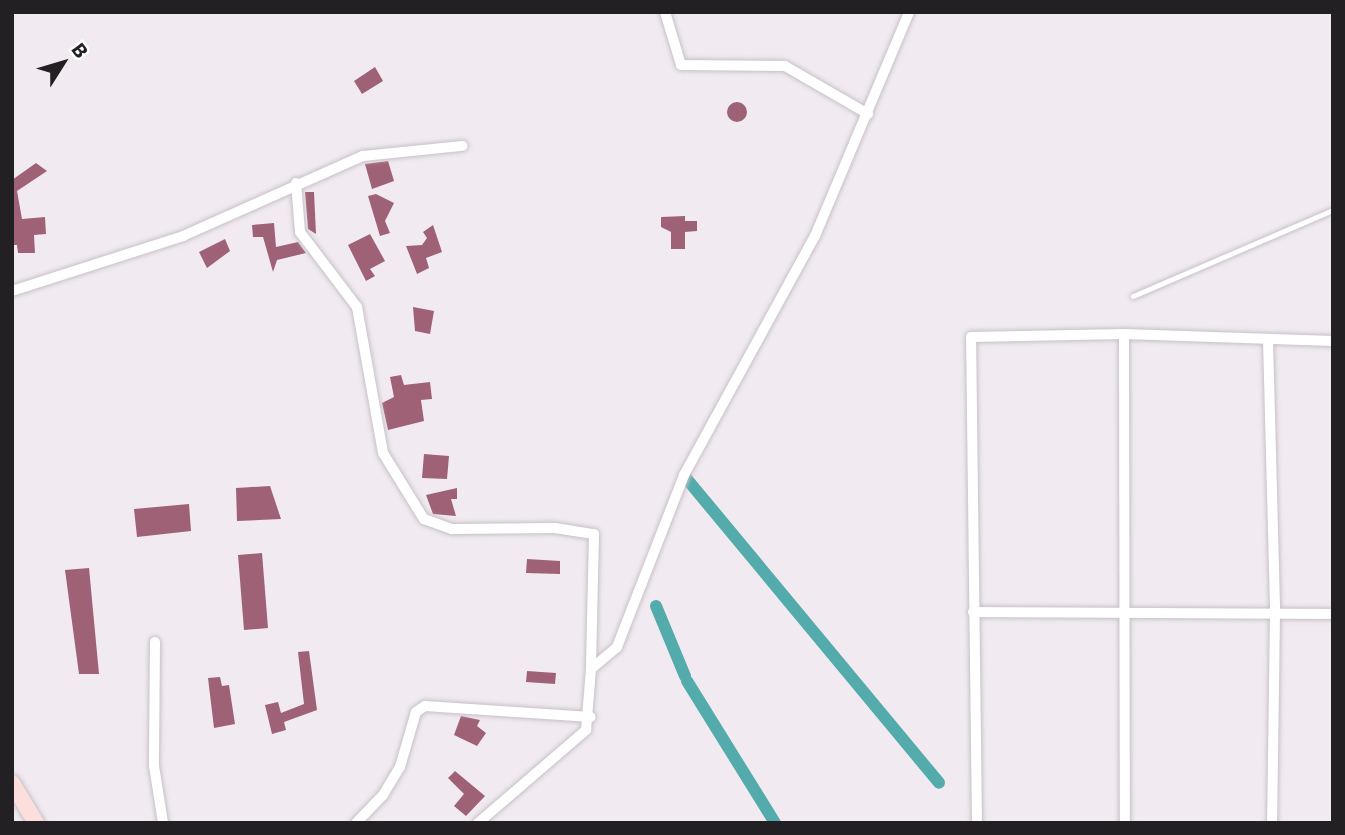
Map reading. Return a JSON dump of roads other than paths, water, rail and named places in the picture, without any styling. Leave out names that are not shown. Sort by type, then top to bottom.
[{"type":"main road","points":[[12,783],[36,823]]},
{"type":"street","points":[[665,12],[681,65],[785,66],[868,114]]},
{"type":"street","points":[[590,669],[617,647],[684,475],[815,236],[909,12]]},
{"type":"street","points":[[12,290],[184,236],[296,183],[363,156],[462,146]]},
{"type":"street","points":[[296,183],[302,236],[362,318],[383,453],[424,519],[452,529],[555,528],[594,534],[591,717],[567,751],[478,823]]},
{"type":"street","points":[[1124,334],[1122,613],[1125,823]]},
{"type":"street","points":[[977,823],[971,337],[1124,334],[1333,341]]},
{"type":"street","points":[[1268,339],[1275,614],[1272,823]]},
{"type":"street","points":[[973,612],[1333,614]]},
{"type":"street","points":[[155,642],[153,765],[163,823]]},
{"type":"street","points":[[356,823],[383,795],[400,767],[416,712],[425,706],[591,717]]},
{"type":"lane","points":[[1133,296],[1333,210]]},
{"type":"waterway","points":[[686,478],[939,783]]},
{"type":"waterway","points":[[656,606],[685,676]]},
{"type":"waterway","points":[[687,681],[775,823]]}]
